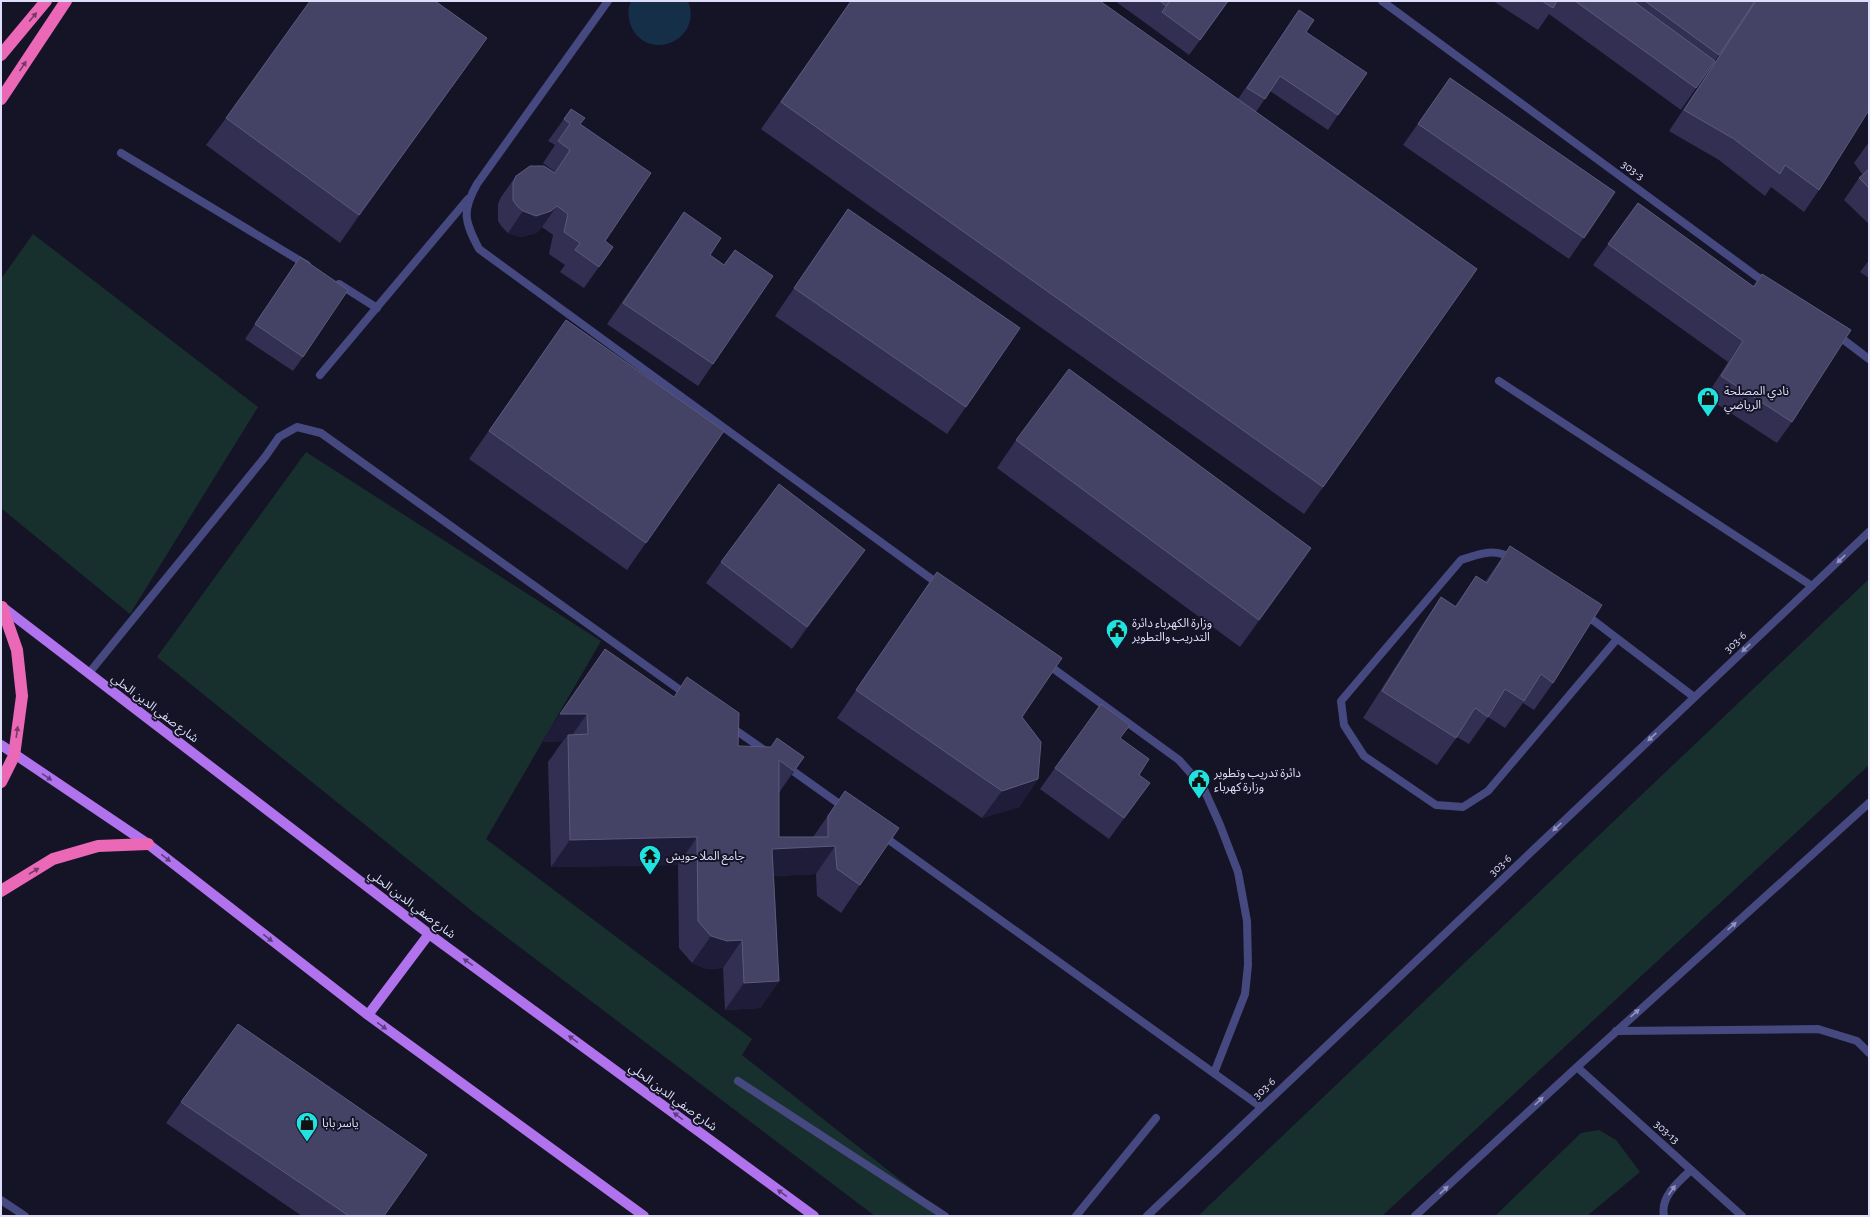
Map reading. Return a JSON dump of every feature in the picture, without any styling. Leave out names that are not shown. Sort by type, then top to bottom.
[{"type":"highway","points":[[1,55],[46,1]]},
{"type":"highway","points":[[1,99],[66,1]]},
{"type":"highway","points":[[1,782],[14,756],[22,696],[17,650],[2,606]]},
{"type":"highway","points":[[1,891],[53,859],[98,846],[148,844]]},
{"type":"main road","name":"شارع صفي الدين الحلي","points":[[2,606],[429,934],[814,1216]]},
{"type":"main road","points":[[1,745],[14,756],[148,844],[368,1015],[644,1216]]},
{"type":"main road","points":[[368,1015],[429,934]]},
{"type":"street","points":[[320,375],[468,200],[477,184],[608,1]]},
{"type":"street","name":"303-3","points":[[1382,1],[1773,288]]},
{"type":"street","points":[[121,153],[316,271]]},
{"type":"street","points":[[468,200],[467,225],[479,249],[948,591]]},
{"type":"street","points":[[330,279],[377,308]]},
{"type":"street","points":[[1831,331],[1869,359]]},
{"type":"street","points":[[1498,381],[1812,586]]},
{"type":"street","points":[[89,673],[265,457],[279,437],[297,427],[321,433],[696,702]]},
{"type":"street","name":"303-6","points":[[1147,1216],[1869,532]]},
{"type":"street","points":[[1518,563],[1505,554],[1486,552],[1461,560],[1341,700],[1344,725],[1364,756],[1436,805],[1463,807],[1488,791],[1617,639]]},
{"type":"street","points":[[1580,611],[1694,697]]},
{"type":"street","points":[[1038,657],[1179,760],[1203,787],[1220,825],[1238,872],[1247,921],[1248,965],[1245,994],[1214,1073]]},
{"type":"street","points":[[722,720],[852,813]]},
{"type":"street","points":[[1415,1216],[1616,1031],[1869,803]]},
{"type":"street","points":[[877,832],[1262,1107]]},
{"type":"street","points":[[1616,1031],[1818,1029],[1857,1041],[1869,1053]]},
{"type":"street","name":"303-13","points":[[1577,1067],[1742,1216]]},
{"type":"street","points":[[738,1081],[945,1216]]},
{"type":"street","points":[[1076,1216],[1156,1118]]},
{"type":"street","points":[[1664,1216],[1663,1210],[1666,1198],[1678,1182],[1691,1170]]},
{"type":"street","points":[[1,1200],[25,1216]]},
{"type":"green space","points":[[33,234],[258,407],[130,614],[1,508],[1,279]]},
{"type":"green space","points":[[306,452],[601,641],[486,839],[752,1039],[742,1055],[946,1216],[875,1216],[472,911],[157,657]]},
{"type":"green space","points":[[1869,579],[1869,765],[1382,1216],[1198,1216]]},
{"type":"green space","points":[[1599,1130],[1616,1140],[1640,1172],[1587,1216],[1495,1216],[1581,1133]]},
{"type":"water","points":[[631,1],[688,1],[691,15],[688,26],[682,35],[672,42],[662,45],[650,44],[640,38],[632,28],[628,14]]},
{"type":"building","points":[[310,1],[435,1],[487,38],[359,215],[226,118]]},
{"type":"building","points":[[851,1],[1100,1],[1477,269],[1323,487],[781,102]]},
{"type":"building","points":[[1160,1],[1170,1],[1166,6]]},
{"type":"building","points":[[1170,1],[1228,1],[1200,40],[1162,12]]},
{"type":"building","points":[[1542,1],[1557,1],[1553,8]]},
{"type":"building","points":[[1575,1],[1633,1],[1715,61],[1696,88]]},
{"type":"building","points":[[1645,1],[1755,1],[1719,55]]},
{"type":"building","points":[[1756,1],[1869,1],[1869,110],[1819,190],[1785,165],[1780,174],[1734,139],[1684,110]]},
{"type":"building","points":[[1299,10],[1314,20],[1306,32],[1367,73],[1338,115],[1280,76],[1265,99],[1247,88]]},
{"type":"building","points":[[1450,78],[1615,192],[1584,238],[1418,124]]},
{"type":"building","points":[[571,109],[585,118],[580,124],[651,173],[605,241],[613,247],[599,267],[575,250],[580,243],[564,232],[568,214],[557,206],[551,211],[536,216],[523,211],[513,200],[513,183],[516,176],[530,166],[544,166],[555,173],[570,150],[558,141],[570,124],[564,119]]},
{"type":"building","points":[[1869,169],[1869,188],[1859,178]]},
{"type":"building","points":[[1638,203],[1754,287],[1762,274],[1851,330],[1792,422],[1721,376],[1743,341],[1608,244]]},
{"type":"building","points":[[848,209],[1020,328],[966,407],[794,288]]},
{"type":"building","points":[[684,212],[721,238],[710,255],[724,265],[735,250],[773,276],[713,364],[623,303]]},
{"type":"building","points":[[300,257],[348,290],[303,357],[255,324]]},
{"type":"building","points":[[566,320],[724,431],[646,543],[489,431]]},
{"type":"building","points":[[1069,369],[1311,548],[1259,620],[1016,440]]},
{"type":"building","points":[[779,484],[865,550],[807,627],[721,562]]},
{"type":"building","points":[[1510,546],[1602,605],[1553,683],[1541,674],[1524,701],[1505,689],[1488,717],[1475,708],[1456,738],[1382,691],[1441,597],[1456,607],[1476,576],[1487,583]]},
{"type":"building","points":[[937,572],[1062,658],[1022,717],[1041,742],[1038,779],[1002,791],[856,690]]},
{"type":"building","points":[[605,649],[674,697],[687,677],[739,713],[738,746],[771,747],[777,738],[804,757],[794,771],[779,760],[779,837],[828,837],[828,816],[845,791],[899,828],[860,885],[837,869],[835,846],[772,849],[779,981],[744,983],[742,940],[727,941],[711,936],[698,921],[697,837],[570,840],[568,735],[588,734],[587,714],[560,714]]},
{"type":"building","points":[[1101,704],[1130,725],[1120,738],[1149,759],[1139,775],[1150,783],[1124,818],[1055,768]]},
{"type":"building","points":[[238,1024],[427,1155],[384,1216],[349,1216],[181,1102]]},
{"type":"place","name":"نادي المصلحة الرياضي","points":[[1708,418]]},
{"type":"place","name":"وزارة الكهرباء دائرة التدريب والتطوير","points":[[1117,650]]},
{"type":"place","name":"دائرة تدريب وتطوير وزارة كهرباء","points":[[1199,800]]},
{"type":"place","name":"جامع الملا حويش","points":[[650,876]]},
{"type":"place","name":"ياسر بابا","points":[[307,1142]]}]
